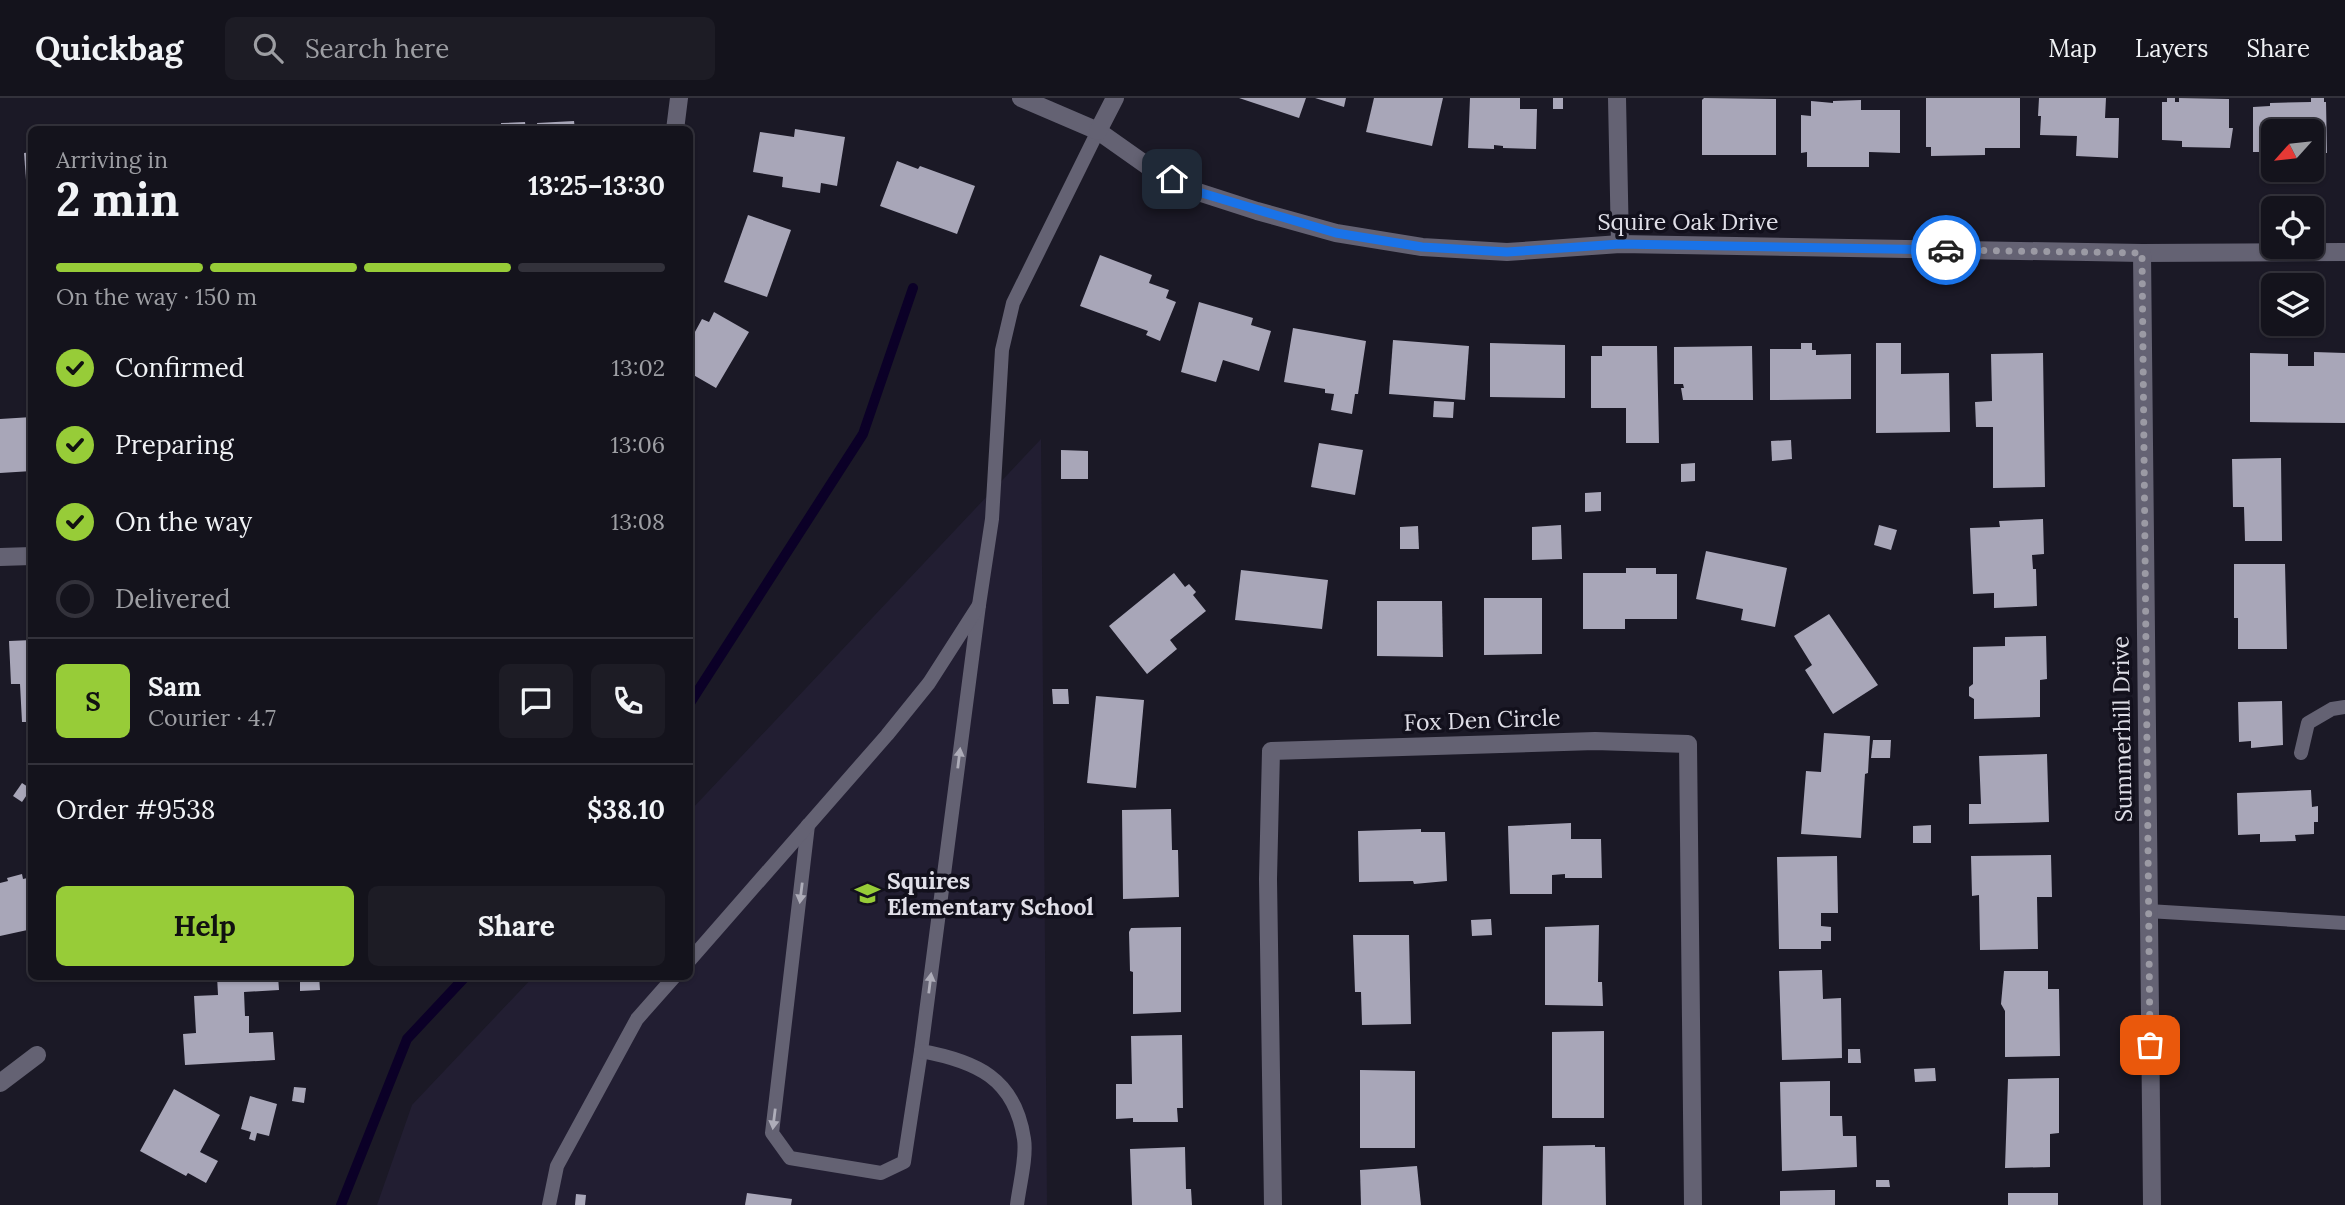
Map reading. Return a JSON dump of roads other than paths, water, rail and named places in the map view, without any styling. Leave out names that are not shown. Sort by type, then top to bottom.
[{"type":"street","points":[[676,126],[679,98]]},
{"type":"street","name":"Squire Oak Drive","points":[[1021,98],[1098,131],[1149,167],[1195,191],[1336,233],[1422,247],[1507,252],[1620,244],[2142,253],[2345,252]]},
{"type":"street","points":[[1098,131],[1115,98]]},
{"type":"street","points":[[1617,98],[1620,244]]},
{"type":"street","name":"Summerhill Drive","points":[[2142,253],[2152,1205]]},
{"type":"street","points":[[0,557],[28,556]]},
{"type":"street","name":"Fox Den Circle","points":[[1273,1205],[1268,879],[1272,751],[1595,741],[1688,744],[1693,1205]]},
{"type":"street","points":[[0,1083],[37,1055]]},
{"type":"lane","points":[[808,825],[772,1133],[790,1158],[881,1173],[904,1162],[921,1051],[992,519],[1002,350],[1013,303],[1098,131]]},
{"type":"lane","points":[[693,957],[929,683],[979,605]]},
{"type":"lane","points":[[2301,753],[2308,723],[2332,709],[2345,707]]},
{"type":"lane","points":[[2148,911],[2345,923]]},
{"type":"lane","points":[[549,1205],[557,1166],[637,1019],[671,980]]},
{"type":"lane","points":[[921,1051],[976,1065],[995,1080],[1014,1104],[1025,1141],[1017,1205]]},
{"type":"waterway","points":[[693,698],[863,434],[913,288]]},
{"type":"waterway","points":[[341,1205],[407,1039],[462,980]]},
{"type":"place","name":"Squires Elementary School","points":[[867,894]]}]
